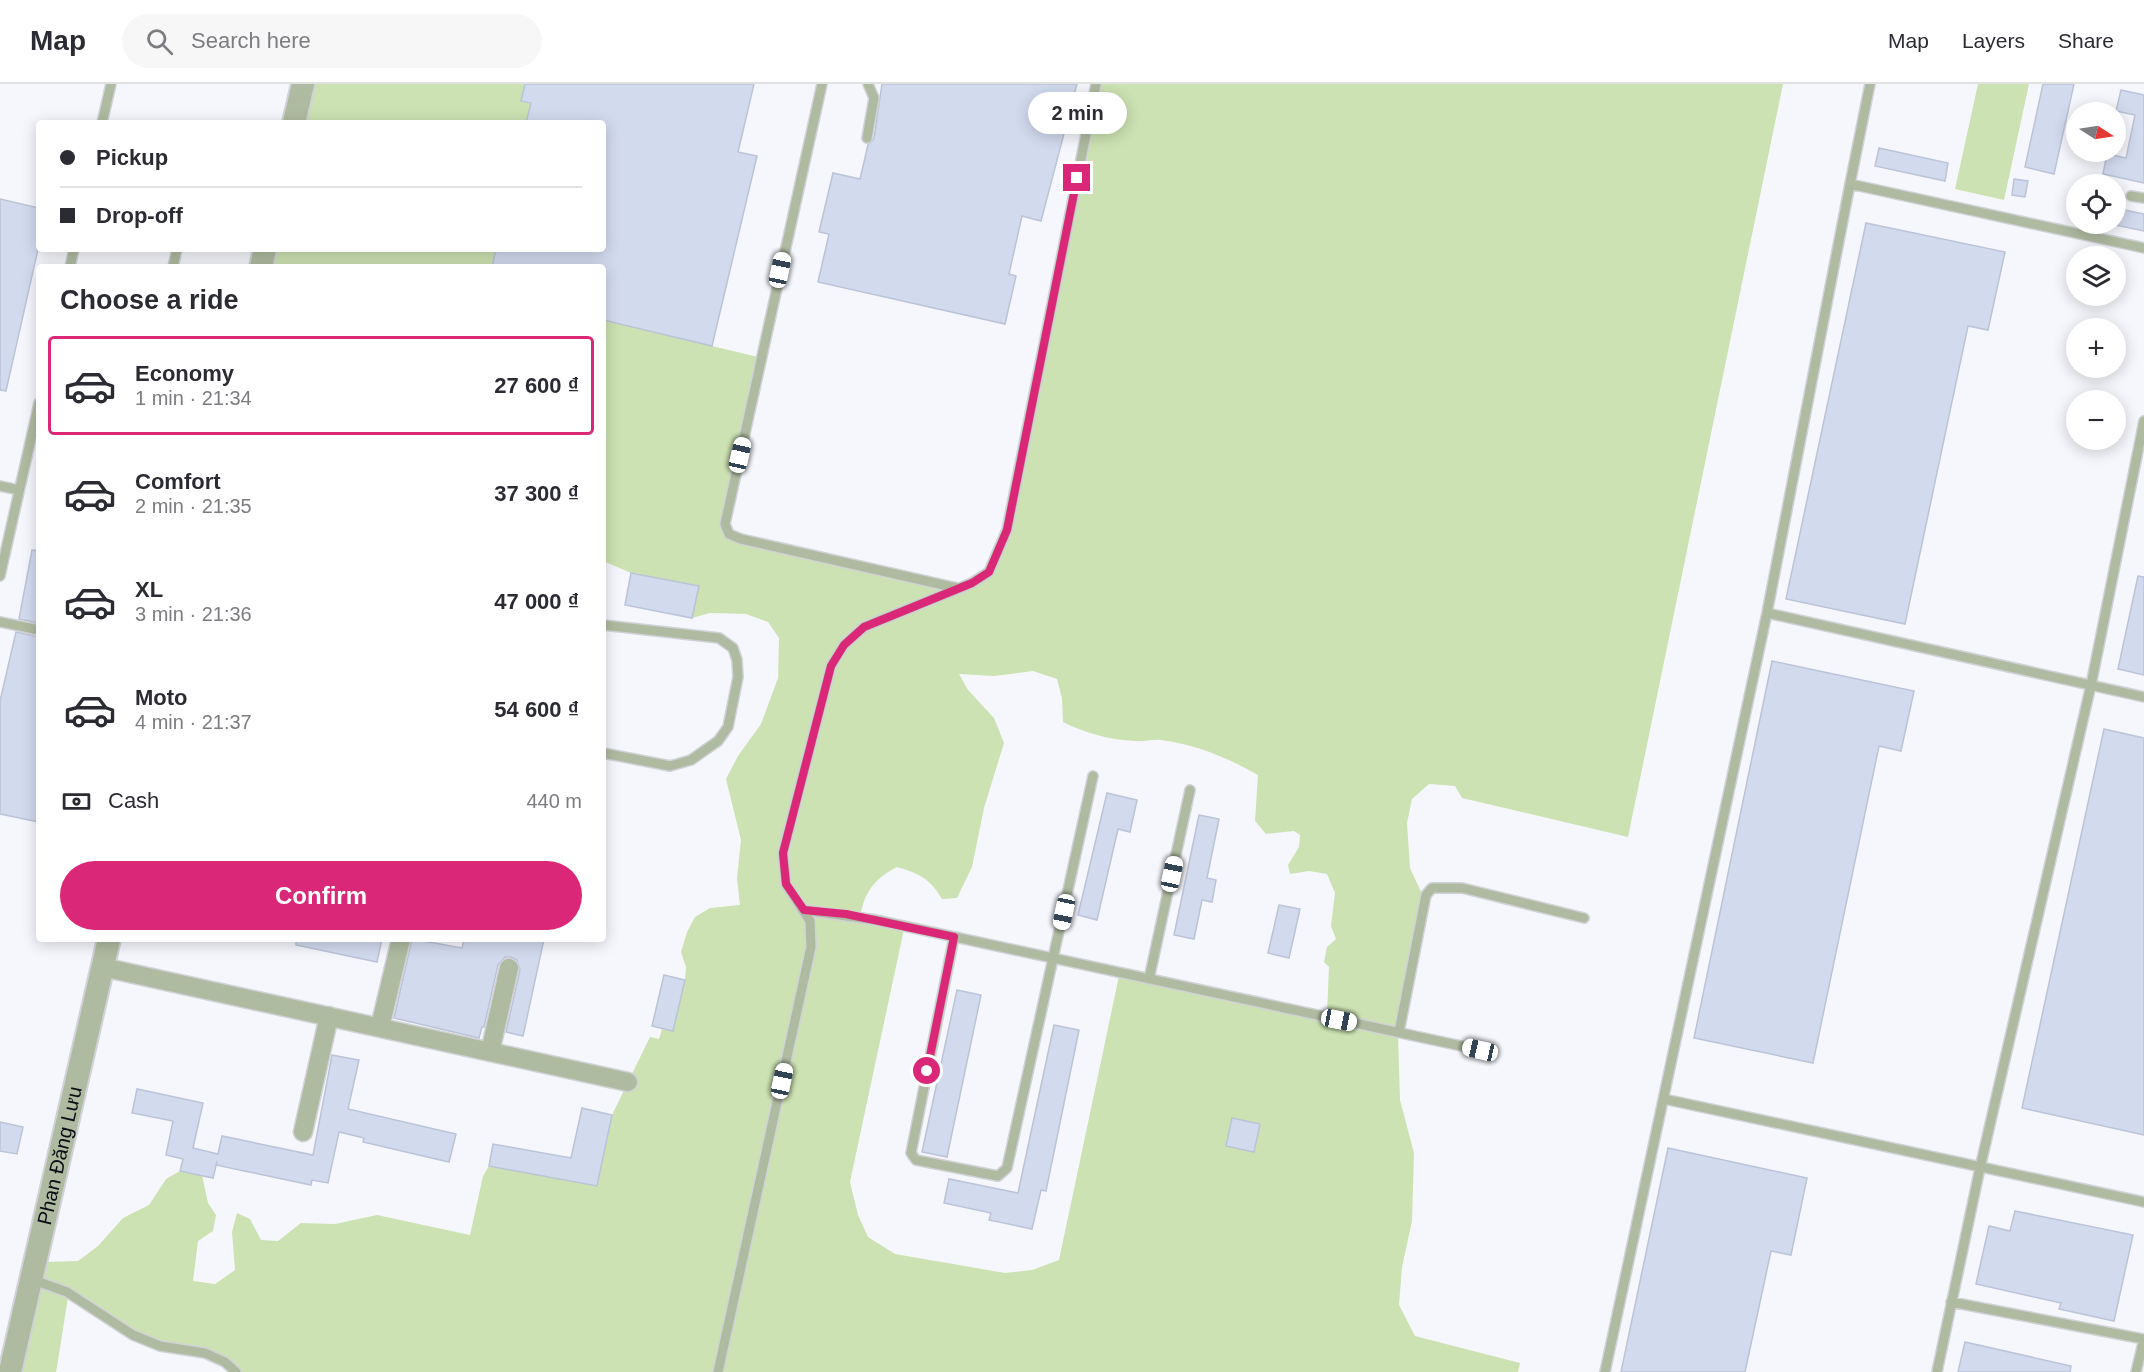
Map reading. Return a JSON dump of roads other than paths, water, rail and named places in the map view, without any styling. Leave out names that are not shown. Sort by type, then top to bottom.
[{"type":"street","points":[[295,120],[303,84]]},
{"type":"street","name":"Phan Đăng Lưu","points":[[10,1372],[108,942]]},
{"type":"street","points":[[380,1027],[400,942]]},
{"type":"street","points":[[102,967],[628,1082]]},
{"type":"street","points":[[490,1052],[509,968]]},
{"type":"street","points":[[303,1132],[328,1016]]},
{"type":"lane","points":[[103,120],[111,84]]},
{"type":"lane","points":[[822,84],[725,524],[729,534],[741,540],[958,588]]},
{"type":"lane","points":[[867,138],[874,98],[868,84]]},
{"type":"lane","points":[[718,1372],[812,947],[813,931],[804,910],[786,884],[783,853],[831,666],[844,645],[864,627],[958,588],[989,572],[1007,530],[1096,84]]},
{"type":"lane","points":[[1605,1372],[1767,613],[1870,84]]},
{"type":"lane","points":[[1850,184],[2144,248]]},
{"type":"lane","points":[[2131,196],[2144,198]]},
{"type":"lane","points":[[1937,1372],[1980,1168],[2091,685],[2144,421]]},
{"type":"lane","points":[[0,576],[19,490],[34,447],[36,429]]},
{"type":"lane","points":[[0,486],[19,490]]},
{"type":"lane","points":[[1767,613],[2144,697]]},
{"type":"lane","points":[[0,622],[36,629]]},
{"type":"lane","points":[[606,625],[719,638],[733,648],[737,660],[738,677],[728,727],[718,741],[698,756],[670,766],[606,754]]},
{"type":"lane","points":[[954,937],[910,1153],[916,1160],[998,1176],[1007,1168],[1093,776]]},
{"type":"lane","points":[[1149,979],[1190,790]]},
{"type":"lane","points":[[1399,1032],[1426,895],[1432,888],[1462,888],[1584,918]]},
{"type":"lane","points":[[804,910],[846,914],[1480,1050]]},
{"type":"lane","points":[[1664,1100],[2144,1202]]},
{"type":"lane","points":[[31,1279],[67,1292],[132,1335],[160,1346],[205,1353],[225,1362],[236,1372]]},
{"type":"lane","points":[[1952,1302],[2144,1338],[2136,1372]]}]
